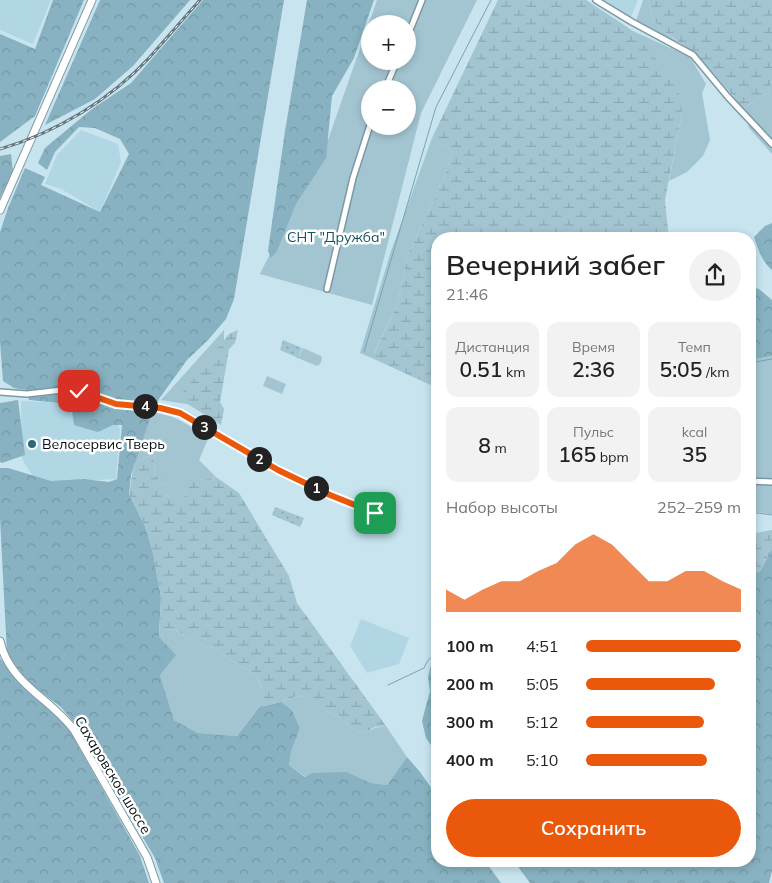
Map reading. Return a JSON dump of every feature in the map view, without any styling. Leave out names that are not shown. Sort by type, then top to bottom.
[{"type":"main road","points":[[0,210],[92,0]]},
{"type":"main road","name":"Сахаровское шоссе","points":[[0,642],[6,659],[15,674],[60,714],[74,730],[147,857],[156,883]]},
{"type":"street","points":[[416,15],[422,0]]},
{"type":"street","points":[[596,0],[693,55],[728,97],[772,144]]},
{"type":"street","points":[[327,289],[353,178],[367,135]]},
{"type":"street","points":[[0,392],[27,394],[71,389],[116,404],[165,409],[188,417],[296,479],[375,513]]},
{"type":"street","points":[[756,481],[772,482]]},
{"type":"shaded area","points":[[0,0],[51,0],[33,44],[0,30]]},
{"type":"shaded area","points":[[602,0],[638,0],[630,19]]},
{"type":"shaded area","points":[[81,130],[118,144],[121,162],[100,212],[61,189],[45,184],[57,155]]},
{"type":"shaded area","points":[[21,401],[74,403],[114,415],[120,430],[116,479],[37,483],[22,459]]},
{"type":"shaded area","points":[[361,619],[409,638],[399,664],[367,673],[350,646]]},
{"type":"green space","points":[[53,0],[84,0],[35,116],[0,142],[0,34],[35,49]]},
{"type":"green space","points":[[100,0],[190,0],[133,66],[95,99],[45,125]]},
{"type":"green space","points":[[203,0],[284,0],[234,299],[226,319],[187,360],[159,399],[152,413],[131,475],[129,494],[145,526],[153,553],[161,597],[159,637],[176,655],[160,675],[174,720],[198,733],[237,736],[259,707],[281,702],[292,710],[300,728],[291,752],[289,765],[305,777],[312,773],[347,772],[371,783],[387,785],[407,757],[431,788],[431,867],[489,867],[501,883],[164,883],[155,858],[75,724],[61,707],[26,681],[15,668],[7,654],[0,518],[0,468],[8,468],[51,481],[84,479],[109,482],[117,479],[122,425],[113,425],[98,432],[74,425],[71,404],[29,400],[26,390],[14,388],[3,381],[0,342],[0,232],[25,168],[45,177],[41,185],[100,212],[129,154],[120,139],[95,128],[79,127],[55,152],[47,170],[38,163],[45,148],[92,109],[131,83]]},
{"type":"green space","points":[[307,0],[374,0],[369,15],[361,15],[361,38],[354,58],[332,96],[326,158],[296,204],[277,251],[271,258],[268,251],[285,131]]},
{"type":"green space","name":"СНТ \"Дружба\"","points":[[377,0],[477,0],[421,113],[416,133],[416,80],[361,80],[361,135],[415,135],[372,305],[260,274],[304,185],[322,157],[361,46],[361,70],[416,70],[416,15],[372,15]]},
{"type":"green space","points":[[498,0],[586,0],[633,31],[664,69],[680,95],[682,113],[665,200],[668,232],[431,232],[431,385],[374,359],[374,354],[398,303],[407,257],[446,173],[452,150],[432,138]]},
{"type":"green space","points":[[643,0],[648,0],[652,17],[661,29],[692,53],[636,21]]},
{"type":"green space","points":[[648,0],[772,0],[772,81],[768,93],[754,100],[744,109],[709,68],[661,29],[652,17]]},
{"type":"green space","points":[[633,31],[690,57],[706,84],[702,93],[710,140],[703,156],[687,172],[669,181],[682,113]]},
{"type":"green space","points":[[772,81],[772,154],[749,128],[744,109],[754,100],[768,93]]},
{"type":"green space","points":[[432,138],[452,150],[446,173],[407,257],[398,303],[374,353],[374,359],[360,353],[391,251]]},
{"type":"green space","points":[[11,154],[13,172],[0,198],[0,156]]},
{"type":"green space","points":[[772,223],[772,270],[763,259],[756,243],[756,235],[765,226]]},
{"type":"green space","points":[[756,288],[772,300],[772,356],[756,359]]},
{"type":"green space","points":[[224,330],[224,355],[212,408],[161,400]]},
{"type":"green space","points":[[238,330],[235,343],[229,349],[220,402],[224,409],[221,425],[178,398],[229,334]]},
{"type":"green space","points":[[283,340],[302,348],[298,358],[280,350]]},
{"type":"green space","points":[[303,348],[321,356],[320,364],[317,366],[298,358]]},
{"type":"green space","points":[[772,356],[772,514],[756,512],[756,359]]},
{"type":"green space","points":[[267,376],[286,384],[282,394],[263,386]]},
{"type":"green space","points":[[18,400],[25,455],[2,463],[0,462],[0,403]]},
{"type":"green space","points":[[152,413],[175,418],[208,439],[199,460],[216,477],[200,480],[181,499],[171,499],[164,492],[164,485],[173,478],[160,480],[155,475],[156,443],[151,442],[149,456],[134,464]]},
{"type":"green space","points":[[151,441],[157,443],[154,462],[155,475],[160,480],[164,474],[173,476],[164,485],[164,492],[171,499],[184,497],[191,478],[200,480],[216,477],[239,493],[289,576],[297,603],[386,726],[375,727],[366,732],[355,731],[337,716],[326,711],[307,697],[297,696],[259,707],[262,695],[261,686],[256,674],[238,665],[215,648],[204,646],[175,630],[166,629],[159,637],[161,597],[153,553],[145,526],[129,494],[134,464],[149,456]]},
{"type":"green space","points":[[275,507],[304,518],[300,527],[272,515]]},
{"type":"green space","points":[[772,530],[772,549],[760,572],[756,573],[756,533]]},
{"type":"green space","points":[[772,549],[772,871],[769,883],[530,883],[518,867],[756,867],[756,572],[760,571]]},
{"type":"green space","points":[[166,629],[175,630],[204,646],[215,648],[238,665],[256,674],[263,694],[262,702],[237,736],[198,733],[174,720],[160,675],[159,637]]},
{"type":"green space","points":[[0,658],[18,682],[61,720],[71,733],[140,856],[149,883],[0,883]]},
{"type":"green space","points":[[431,664],[431,745],[426,738],[422,721],[430,691],[428,677]]},
{"type":"green space","points":[[297,696],[308,697],[326,711],[337,716],[355,731],[366,732],[386,726],[407,757],[387,785],[371,783],[347,772],[306,777],[289,765],[291,752],[300,728],[292,710],[281,702]]},
{"type":"waterway","points":[[364,352],[436,107],[491,0]]},
{"type":"waterway","points":[[756,362],[772,359]]},
{"type":"waterway","points":[[756,513],[772,515]]},
{"type":"waterway","points":[[388,685],[424,668],[431,658]]},
{"type":"railway","points":[[0,149],[41,134],[61,124],[117,88],[149,58],[200,0]]},
{"type":"place","name":"Велосервис Тверь","points":[[32,444]]},
{"type":"route","points":[[79,391],[116,404],[160,408],[180,413],[278,470],[330,495],[375,513]]}]
